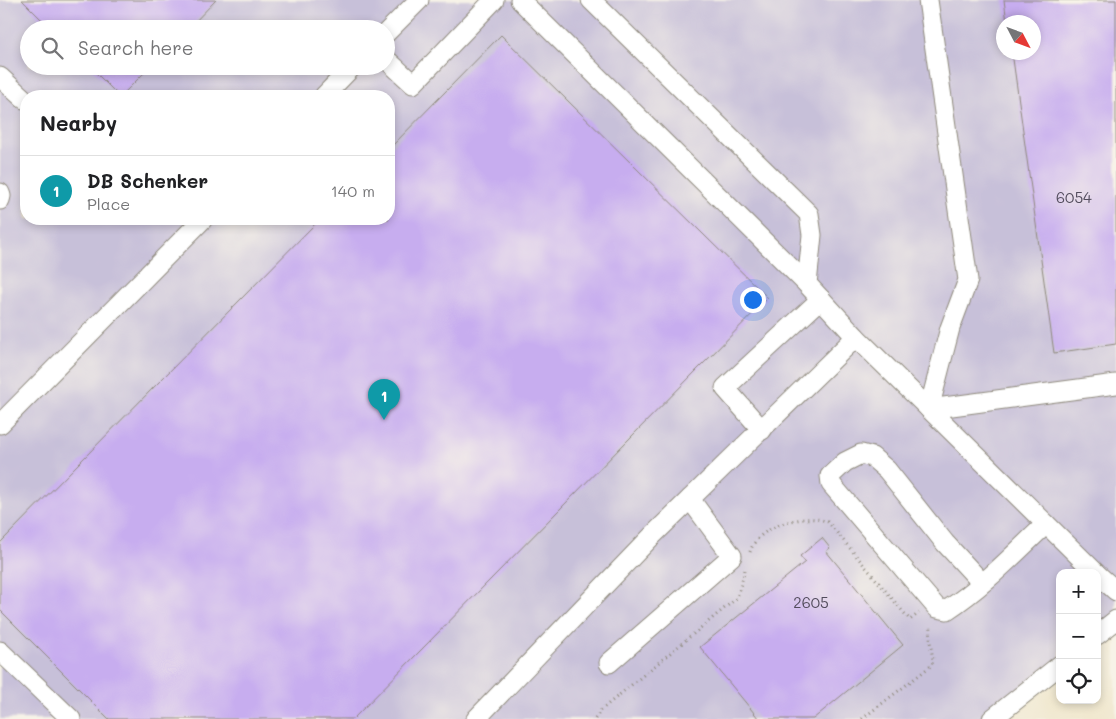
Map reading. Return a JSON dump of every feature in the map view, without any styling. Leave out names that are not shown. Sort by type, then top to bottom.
[{"type":"street","points":[[395,24],[419,0]]},
{"type":"street","points":[[395,67],[413,84],[494,0]]},
{"type":"street","points":[[520,0],[808,284],[856,337],[1091,569]]},
{"type":"street","points":[[928,0],[968,280],[950,328],[929,408]]},
{"type":"street","points":[[597,2],[809,214],[812,235],[808,284]]},
{"type":"street","points":[[330,90],[344,75]]},
{"type":"street","points":[[0,77],[20,95]]},
{"type":"street","points":[[0,193],[0,200]]},
{"type":"street","points":[[0,424],[197,225]]},
{"type":"street","points":[[762,430],[725,388],[821,299]]},
{"type":"street","points":[[476,719],[652,536],[856,337]]},
{"type":"street","points":[[929,408],[1116,384]]},
{"type":"street","points":[[982,583],[945,543],[887,470],[872,457],[861,454],[845,462],[830,476],[831,484],[937,608],[947,610],[962,600],[982,583],[1046,524]]},
{"type":"street","points":[[609,663],[732,556],[690,500]]},
{"type":"street","points":[[1101,578],[1116,591]]},
{"type":"street","points":[[1101,632],[1116,620]]},
{"type":"street","points":[[0,651],[71,719]]},
{"type":"street","points":[[992,719],[1056,668]]},
{"type":"path","points":[[749,553],[752,544],[780,524],[814,518],[828,522],[910,620],[920,611]]},
{"type":"path","points":[[595,719],[601,710],[737,598],[747,563]]},
{"type":"path","points":[[862,719],[932,665],[931,623]]},
{"type":"shaded area","points":[[0,0],[1116,0],[1116,619],[1101,631],[1101,569],[1056,569],[1056,667],[992,719],[0,719]]},
{"type":"building","points":[[22,0],[216,0],[197,20],[42,20]]},
{"type":"building","points":[[1004,0],[1116,0],[1116,344],[1054,353],[1013,60],[1041,60],[1041,15],[1006,15]]},
{"type":"building","points":[[501,35],[768,298],[353,719],[109,719],[0,610],[0,543],[314,225],[395,225],[395,143]]},
{"type":"building","points":[[98,75],[142,75],[127,90],[113,90]]},
{"type":"building","points":[[822,538],[830,548],[826,551],[903,645],[813,719],[759,719],[700,647],[805,562],[800,556]]},
{"type":"place","name":"DB Schenker","points":[[384,420]]}]
